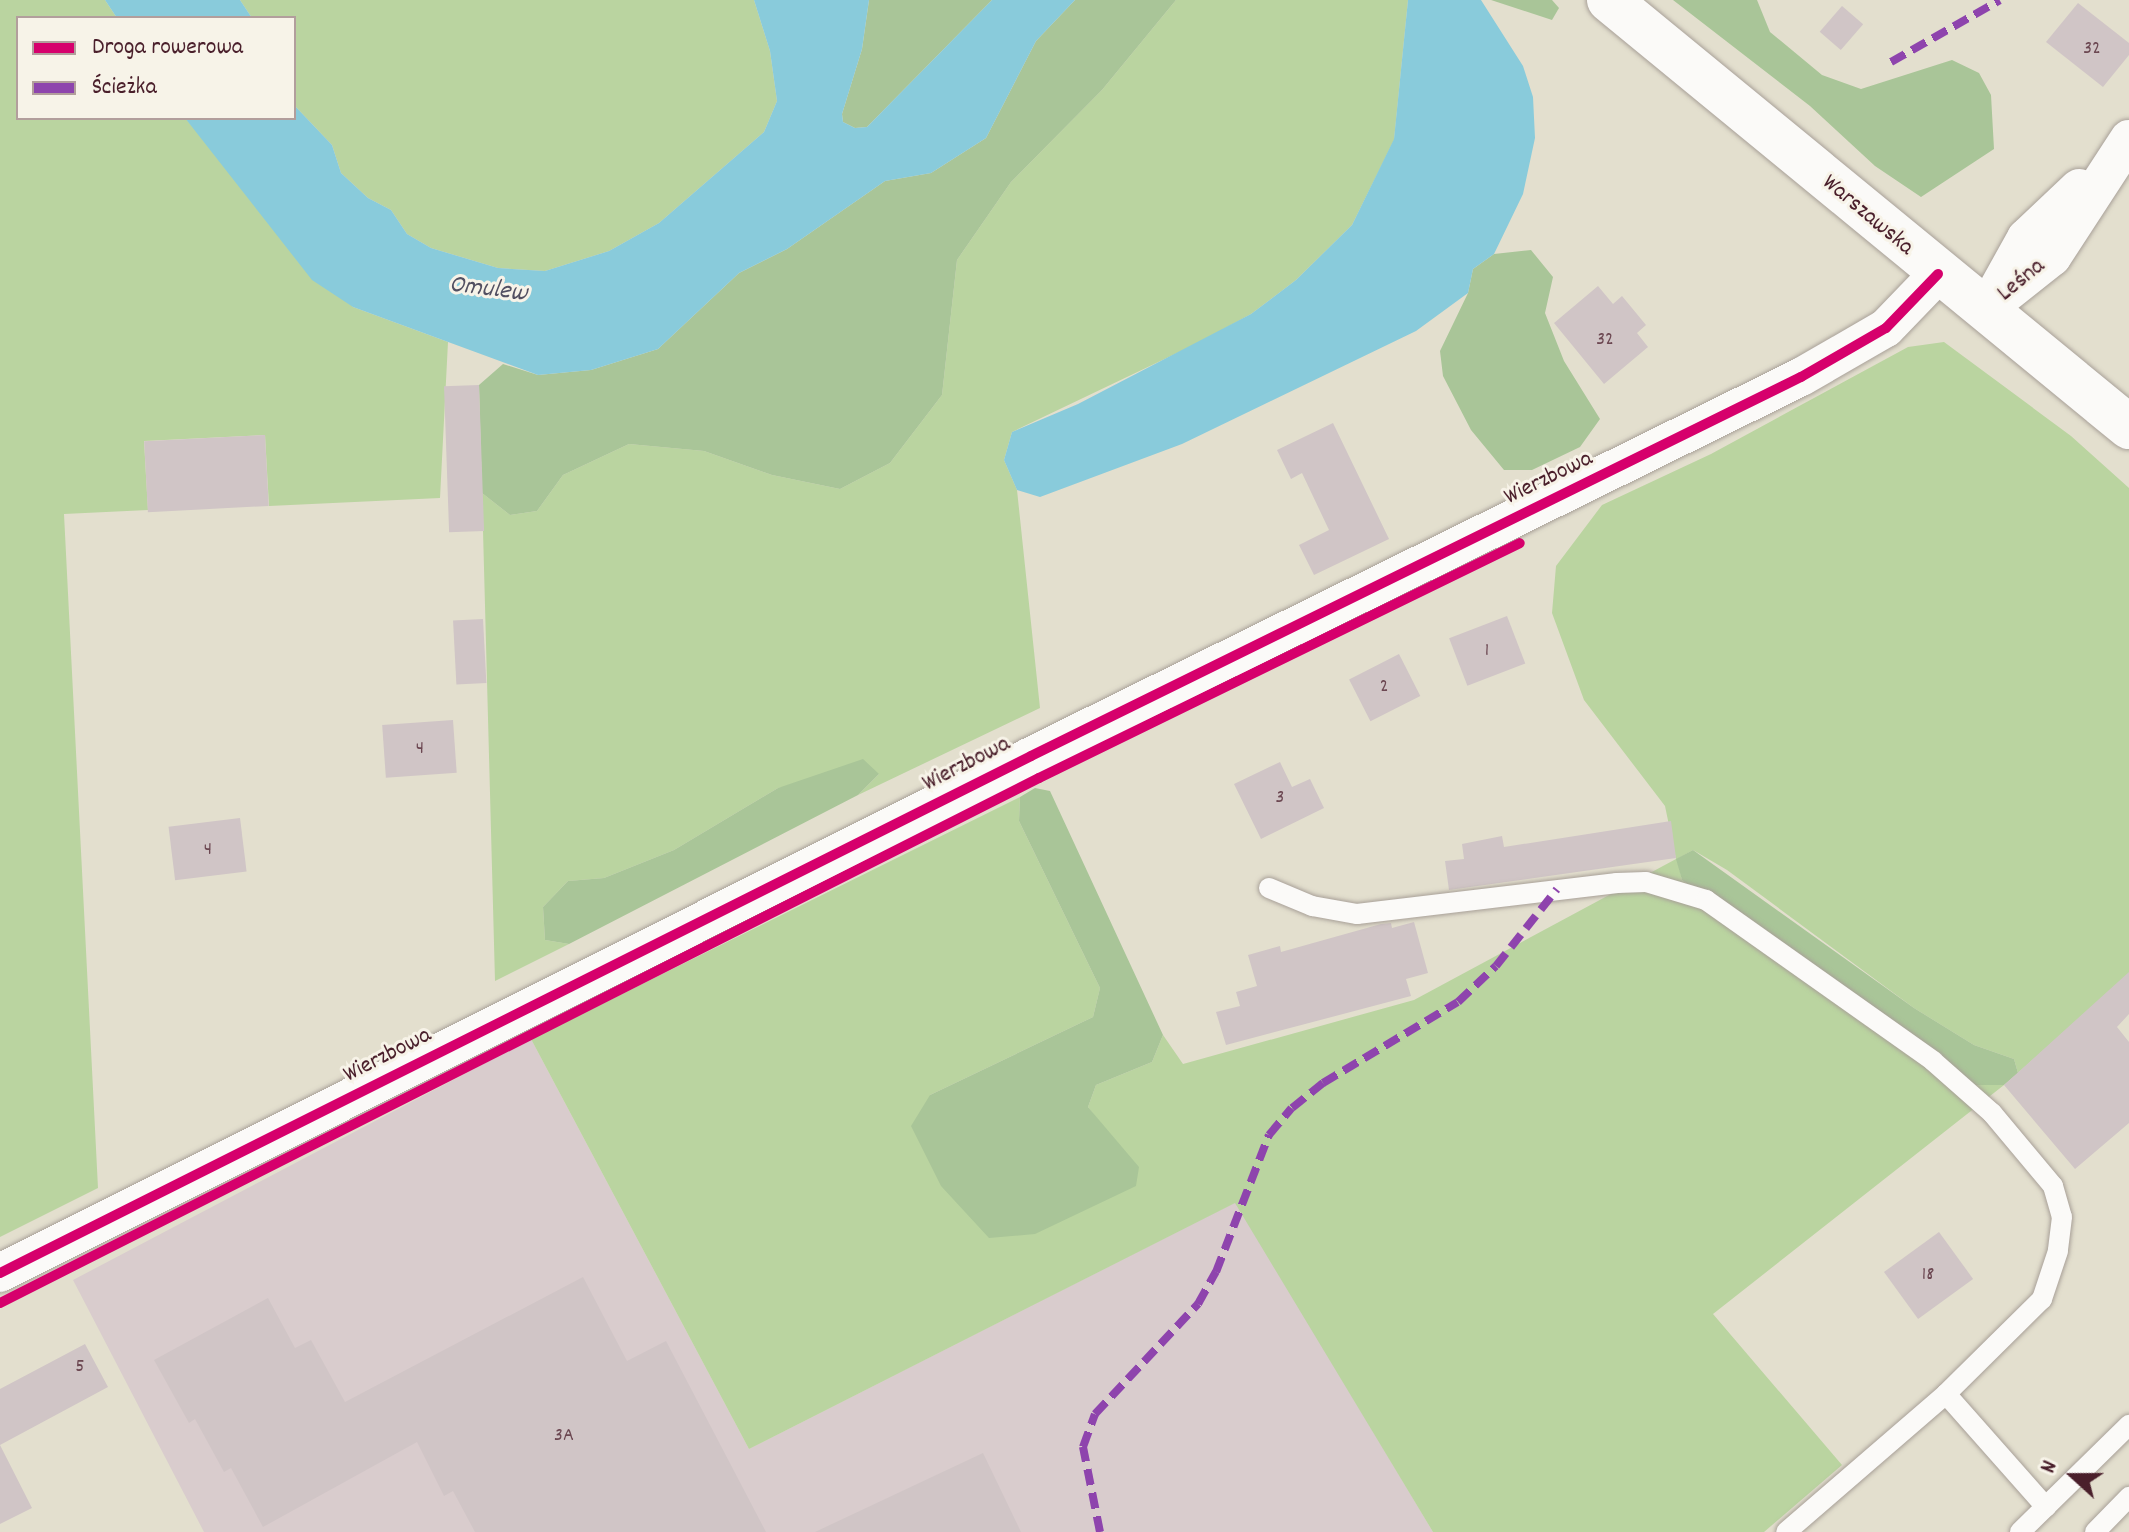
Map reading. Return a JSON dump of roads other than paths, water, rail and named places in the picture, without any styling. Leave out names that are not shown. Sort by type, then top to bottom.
[{"type":"main road","name":"Warszawska","points":[[1609,0],[1938,274],[2129,427]]},
{"type":"street","name":"Leśna","points":[[1984,311],[2052,257],[2126,143]]},
{"type":"street","name":"Wierzbowa","points":[[0,1273],[1031,756],[1801,377],[1886,328],[1938,274]]},
{"type":"lane","points":[[1269,888],[1312,906],[1357,914],[1646,882],[1706,900],[1740,920],[1933,1061],[1992,1113],[2053,1186],[2062,1217],[2058,1251],[2042,1299],[1946,1394],[1786,1532]]},
{"type":"lane","points":[[1946,1394],[2046,1507]]},
{"type":"lane","points":[[2020,1532],[2129,1425]]},
{"type":"lane","points":[[2095,1532],[2129,1497]]},
{"type":"water","points":[[105,0],[240,0],[251,16],[116,16]]},
{"type":"water","name":"Omulew","points":[[754,0],[869,0],[862,49],[842,114],[843,122],[855,128],[867,127],[992,0],[1075,0],[1036,41],[986,138],[931,173],[885,181],[787,249],[739,273],[658,349],[591,370],[538,375],[353,307],[312,280],[187,120],[296,120],[296,107],[332,145],[341,173],[368,198],[391,210],[407,234],[431,248],[498,268],[545,271],[609,251],[659,223],[764,132],[777,101],[770,51]]},
{"type":"water","points":[[1408,0],[1481,0],[1523,66],[1533,97],[1535,138],[1523,194],[1494,254],[1473,269],[1468,293],[1416,331],[1182,444],[1040,497],[1017,490],[1004,460],[1012,432],[1078,404],[1251,314],[1296,280],[1352,225],[1394,139]]}]
